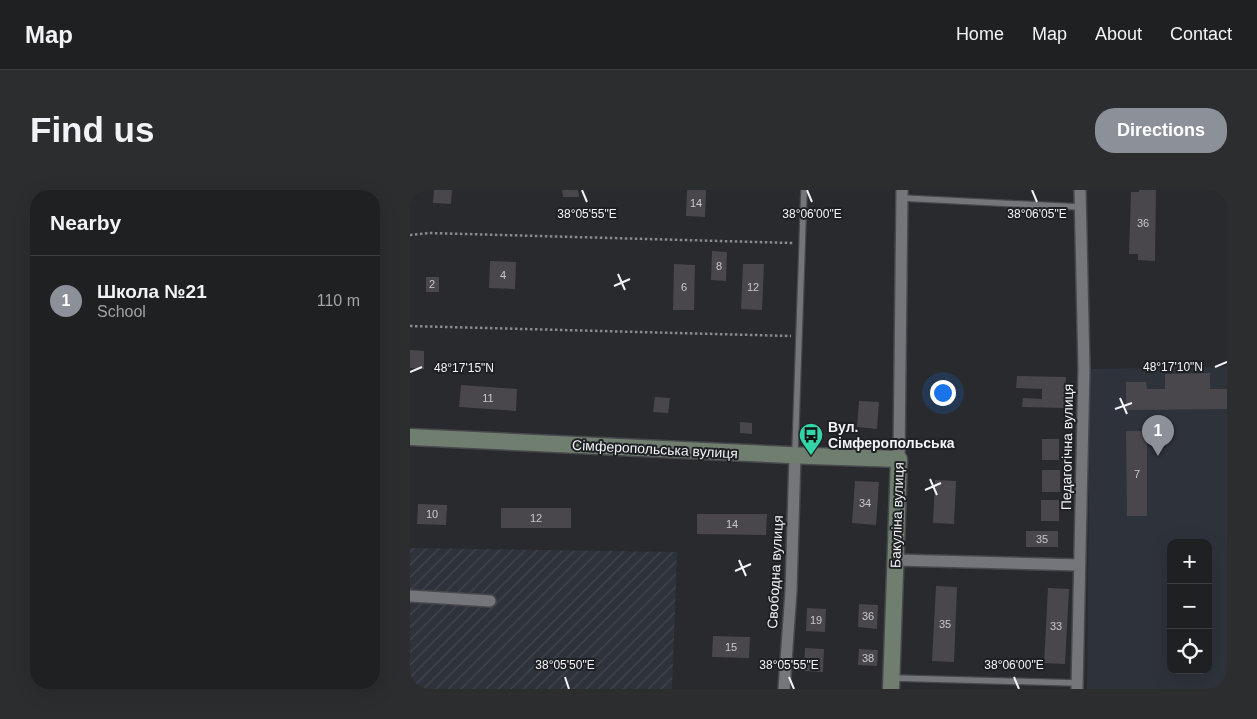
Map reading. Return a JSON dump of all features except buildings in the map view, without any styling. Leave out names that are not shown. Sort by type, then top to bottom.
[{"type":"street","name":"Педагогічна вулиця","points":[[1077,686],[1084,369],[1080,190]]},
{"type":"street","name":"Бакуліна вулиця","points":[[892,683],[899,459],[902,194]]},
{"type":"street","name":"Сімферопольська вулиця","points":[[410,437],[899,459]]},
{"type":"street","name":"Свободна вулиця","points":[[784,689],[791,591],[795,455]]},
{"type":"street","points":[[896,560],[1079,565]]},
{"type":"street","points":[[410,596],[490,601]]},
{"type":"lane","points":[[795,455],[804,190]]},
{"type":"lane","points":[[902,194],[1079,206]]},
{"type":"lane","points":[[892,683],[1077,686]]},
{"type":"path","points":[[410,235],[429,233],[802,243]]},
{"type":"path","points":[[410,326],[799,337]]},
{"type":"shaded area","points":[[1227,367],[1227,689],[1087,689],[1090,369]]},
{"type":"shaded area","points":[[410,548],[677,552],[672,689],[410,689]]},
{"type":"place","name":"Вул. Сімферопольська","points":[[811,456]]},
{"type":"place","name":"Школа №21","points":[[1158,456]]}]
